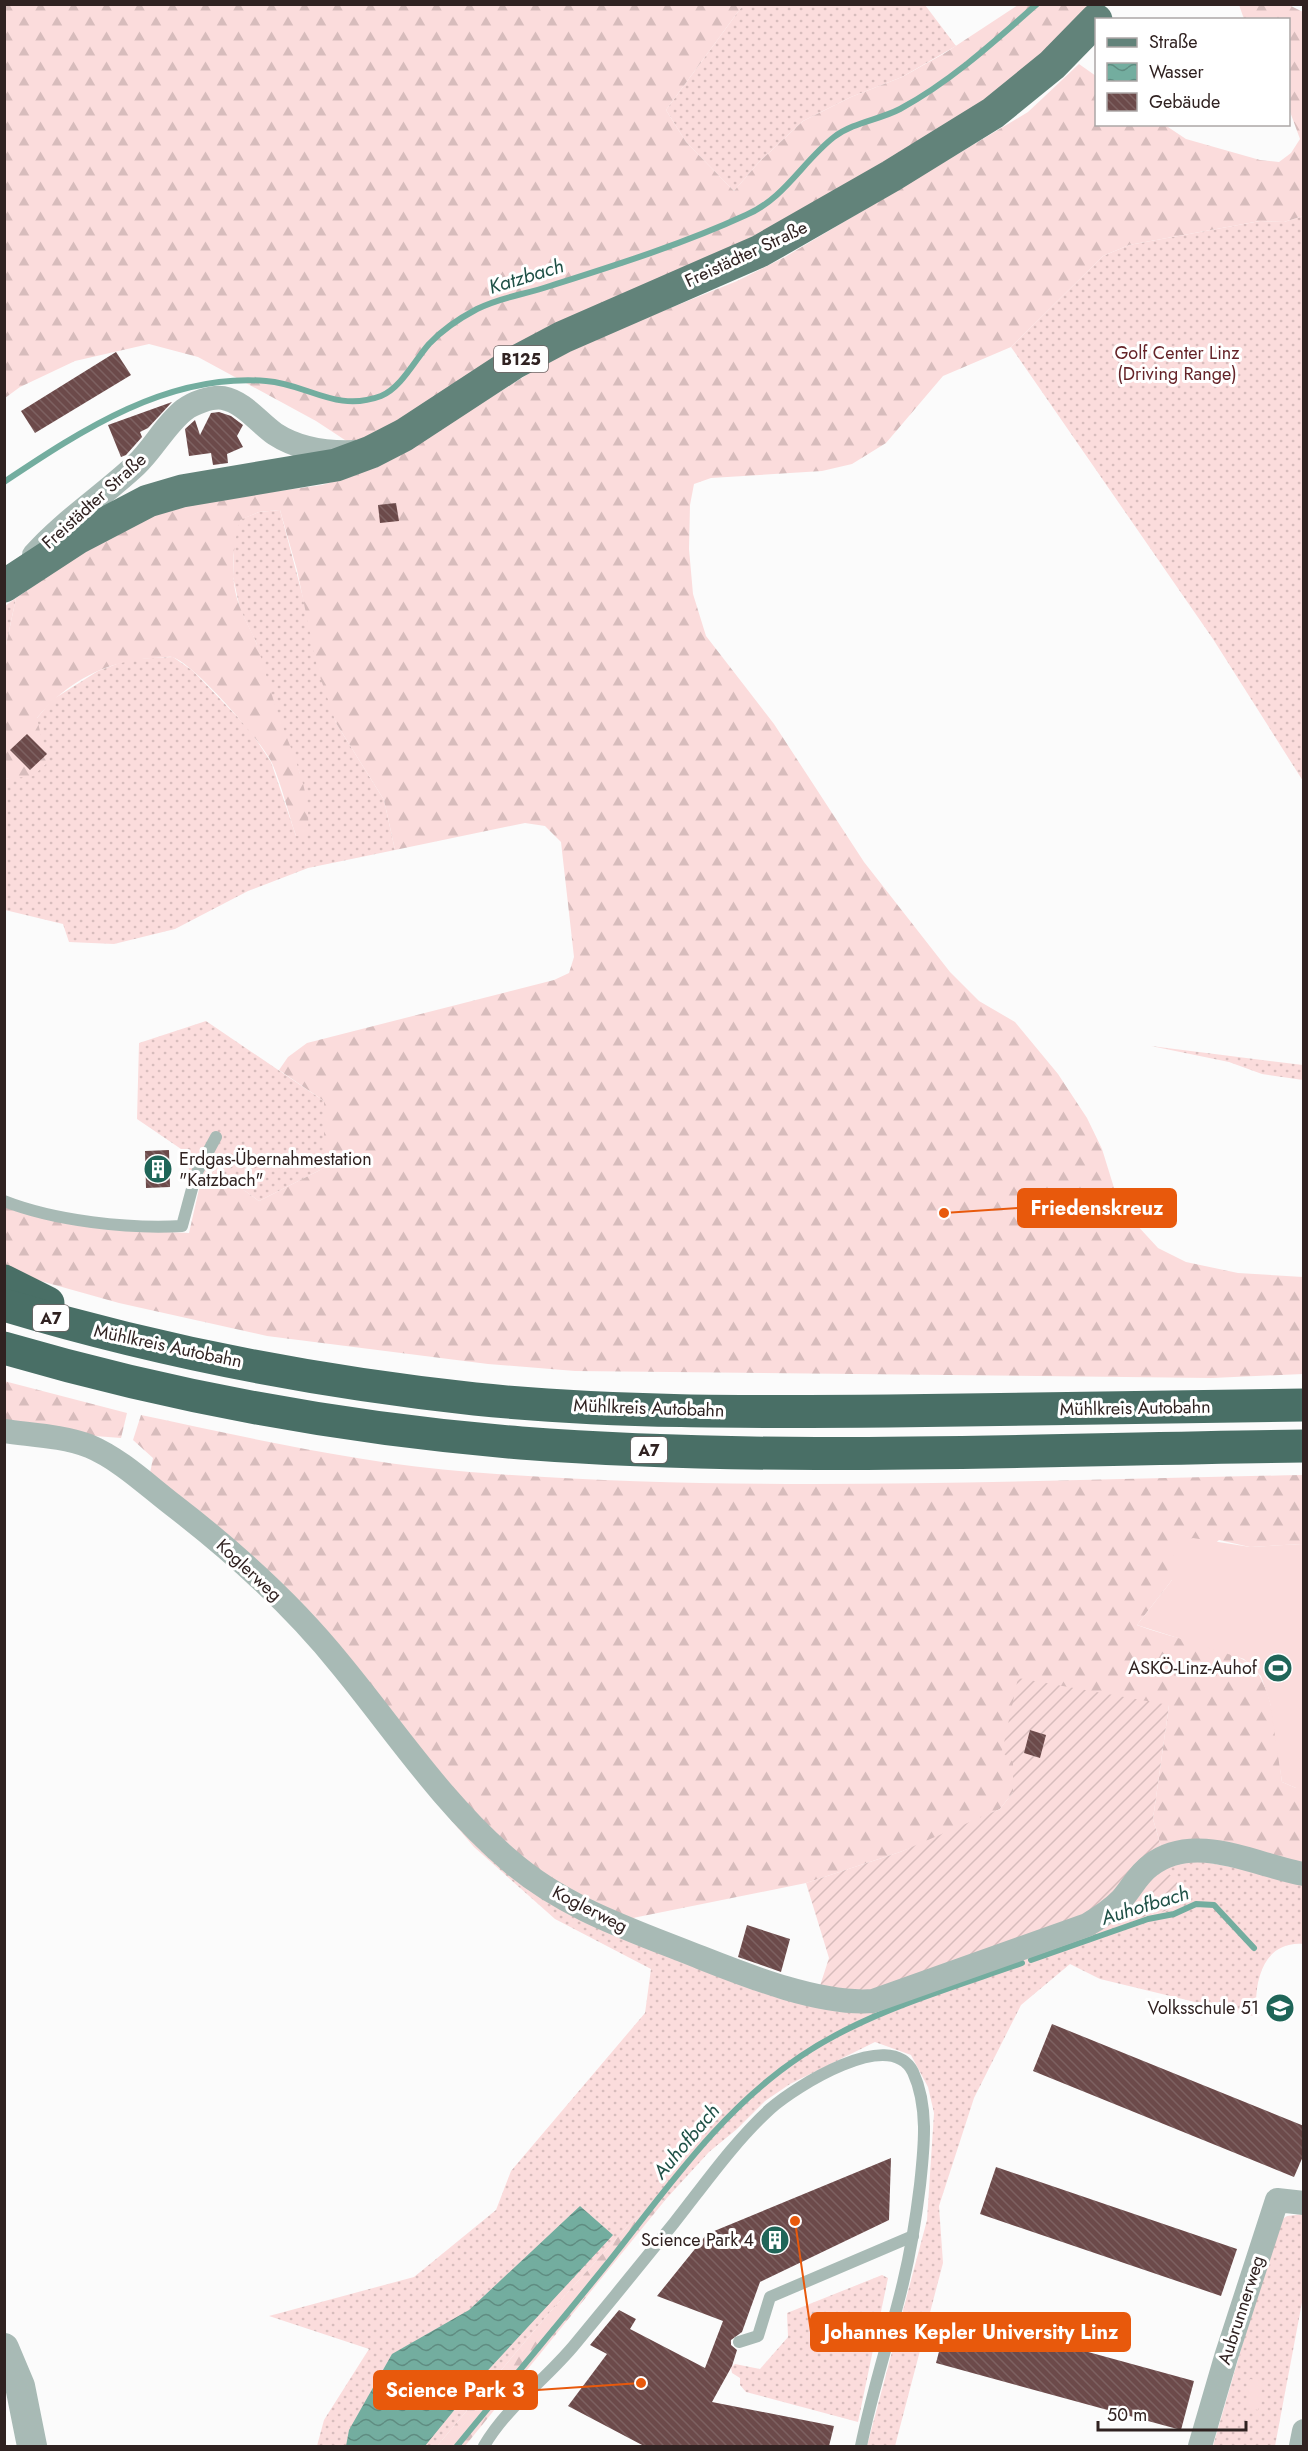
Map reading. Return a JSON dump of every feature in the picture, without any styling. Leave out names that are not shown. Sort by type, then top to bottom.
[{"type":"highway","points":[[4,1281],[97,1331]]},
{"type":"highway","name":"Mühlkreis Autobahn","points":[[4,1305],[97,1331],[192,1352],[375,1386],[478,1399],[625,1409],[757,1412],[1304,1405]]},
{"type":"highway","name":"A7","points":[[4,1348],[163,1389],[283,1413],[394,1430],[519,1443],[758,1453],[1304,1446]]},
{"type":"main road","name":"Freistädter Straße","points":[[1099,18],[1110,4]]},
{"type":"main road","name":"Freistädter Straße","points":[[7,584],[79,537],[148,501],[182,491],[336,465],[371,452],[404,435],[514,363],[563,337],[760,251],[900,171],[974,126],[1024,90],[1095,22]]},
{"type":"street","name":"Freistädter Straße","points":[[7,584],[49,538],[136,464],[154,446],[169,424],[186,408],[207,400],[221,398],[234,402],[255,416],[274,434],[292,443],[316,450],[371,452]]},
{"type":"street","name":"Koglerweg","points":[[4,1431],[70,1441],[100,1451],[157,1492],[229,1551],[282,1600],[340,1663],[419,1766],[463,1816],[522,1870],[573,1904],[610,1922],[723,1966],[820,1997],[840,2001],[873,2001],[1087,1924],[1122,1899],[1151,1864],[1172,1854],[1202,1851],[1221,1853],[1304,1874]]},
{"type":"street","name":"Aubrunnerweg","points":[[1200,2446],[1277,2200],[1304,2203]]},
{"type":"street","points":[[4,2348],[20,2386],[32,2446]]},
{"type":"street","points":[[1301,2446],[1304,2432]]},
{"type":"lane","points":[[4,1200],[40,1212],[127,1227],[182,1226],[196,1174],[216,1137]]},
{"type":"lane","points":[[484,2446],[508,2411],[574,2346],[694,2198],[771,2108],[819,2077],[858,2059],[882,2053],[897,2057],[912,2069],[923,2100],[924,2151],[913,2236],[861,2446]]},
{"type":"lane","points":[[739,2342],[758,2336],[770,2297],[913,2236]]},
{"type":"green space","points":[[5,5],[743,5],[666,110],[686,142],[734,191],[759,162],[803,121],[851,97],[902,77],[945,53],[1018,5],[1091,5],[1030,68],[913,152],[367,440],[348,442],[316,421],[198,357],[149,344],[75,361],[20,387],[5,398]]},
{"type":"green space","points":[[743,5],[925,5],[956,46],[902,77],[851,97],[803,121],[759,162],[734,191],[686,142],[666,110]]},
{"type":"green space","points":[[1239,5],[1289,5],[1303,12],[1303,216],[1284,222],[1260,221],[1129,245],[1103,256],[1011,347],[943,376],[886,443],[852,464],[822,471],[711,478],[694,484],[690,505],[689,549],[693,594],[706,636],[774,724],[864,862],[950,972],[979,1001],[1015,1022],[1058,1074],[1087,1118],[1102,1149],[1115,1191],[1135,1223],[1158,1248],[1186,1262],[1238,1273],[1303,1277],[1303,1374],[1212,1378],[575,1371],[488,1364],[267,1336],[119,1303],[5,1271],[5,1206],[108,1229],[189,1233],[202,1176],[217,1171],[259,1201],[324,1168],[324,1101],[279,1070],[288,1057],[307,1043],[554,980],[569,973],[574,957],[561,842],[545,826],[525,823],[395,850],[384,800],[336,723],[318,671],[297,570],[280,510],[259,512],[240,520],[235,543],[233,577],[237,599],[256,643],[303,782],[308,809],[307,836],[296,836],[272,763],[255,738],[227,704],[196,673],[172,657],[137,660],[104,668],[61,694],[37,718],[47,763],[33,776],[5,779],[5,650],[16,598],[94,545],[156,514],[199,502],[322,485],[356,475],[394,457],[543,365],[601,336],[737,281],[785,257],[1028,112],[1079,64],[1095,75],[1095,126],[1166,126],[1186,139],[1260,160],[1279,162],[1291,153],[1300,139],[1290,112],[1290,18],[1244,18]]},
{"type":"green space","name":"Golf Center Linz (Driving Range)","points":[[1303,216],[1303,781],[1213,639],[1011,347],[1103,256],[1129,245],[1260,221],[1284,222]]},
{"type":"green space","points":[[280,510],[336,723],[384,800],[395,850],[308,868],[248,891],[175,929],[114,944],[69,942],[63,924],[5,910],[5,779],[16,777],[37,718],[52,700],[98,671],[130,659],[173,657],[193,671],[249,729],[271,762],[296,836],[300,774],[269,693],[256,642],[240,609],[233,577],[234,542],[239,520],[259,512]]},
{"type":"green space","points":[[16,598],[5,650],[5,606]]},
{"type":"green space","points":[[206,1021],[324,1101],[324,1168],[259,1201],[217,1171],[202,1176],[190,1172],[181,1149],[137,1119],[139,1043]]},
{"type":"green space","points":[[1151,1046],[1303,1065],[1303,1080],[1262,1074],[1229,1062]]},
{"type":"green space","points":[[4,1381],[127,1413],[121,1438],[43,1432],[5,1425]]},
{"type":"green space","points":[[141,1415],[304,1449],[387,1463],[470,1472],[574,1479],[886,1484],[1303,1475],[1303,1544],[1250,1547],[1219,1540],[1172,1580],[1137,1625],[1230,1653],[1253,1668],[1262,1680],[1273,1714],[1282,1782],[1296,1788],[1303,1788],[1303,1869],[1162,1850],[1153,1819],[1169,1705],[1013,1762],[1013,1792],[1000,1809],[900,1852],[806,1883],[618,1921],[529,1869],[397,1729],[149,1478],[153,1458],[133,1440]]},
{"type":"green space","name":"ASKÖ-Linz-Auhof","points":[[1193,1538],[1250,1547],[1303,1544],[1303,1788],[1296,1788],[1282,1782],[1270,1703],[1261,1676],[1244,1659],[1137,1625],[1172,1580],[1174,1543]]},
{"type":"green space","points":[[1018,1678],[1169,1705],[1153,1819],[1162,1850],[1096,1913],[891,1991],[818,1992],[829,1958],[806,1883],[900,1852],[1000,1809],[1013,1792],[1013,1762],[1002,1752]]},
{"type":"green space","points":[[433,1799],[520,1876],[808,2001],[1118,1912],[1127,1922],[1176,1908],[1161,1867],[1185,1858],[1303,1881],[1303,1944],[1289,1945],[1269,1957],[1259,1979],[1257,2017],[1100,1979],[1070,1964],[1021,2005],[974,2098],[939,2206],[943,2263],[895,2446],[867,2446],[927,2220],[934,2113],[928,2087],[911,2055],[875,2042],[790,2084],[765,2101],[737,2129],[709,2152],[666,2199],[633,2220],[550,2312],[437,2446],[317,2446],[324,2420],[369,2349],[269,2316],[414,2277],[496,2210],[511,2171],[645,2013],[651,1969],[555,1919],[474,1847]]},
{"type":"green space","points":[[1161,1867],[1177,1881],[1176,1908],[1127,1922],[1118,1912]]},
{"type":"green space","points":[[666,2199],[465,2446],[437,2446],[550,2312],[633,2220]]},
{"type":"green space","points":[[1303,2214],[1303,2297],[1275,2446],[1213,2446],[1278,2222],[1287,2216]]},
{"type":"green space","points":[[882,2275],[888,2278],[858,2422],[746,2392],[740,2385],[740,2378],[732,2373],[731,2368],[735,2364],[760,2369],[788,2337],[787,2313]]},
{"type":"green space","points":[[1250,2379],[1263,2381],[1258,2410],[1246,2408]]},
{"type":"water","points":[[580,2206],[613,2235],[478,2381],[425,2446],[346,2446],[349,2430],[392,2354],[469,2310]]},
{"type":"building","points":[[116,352],[131,375],[35,433],[21,411]]},
{"type":"building","points":[[172,402],[148,428],[140,432],[142,437],[126,455],[121,457],[108,425]]},
{"type":"building","points":[[219,412],[231,416],[243,425],[237,436],[243,447],[227,454],[228,463],[213,465],[211,453],[189,456],[185,429],[195,420],[200,435],[211,413]]},
{"type":"building","points":[[396,503],[399,521],[380,523],[378,505]]},
{"type":"building","points":[[27,734],[47,754],[30,770],[10,750]]},
{"type":"building","name":"Erdgas-Übernahmestation \"Katzbach\"","points":[[169,1150],[170,1187],[146,1188],[145,1151]]},
{"type":"building","points":[[1030,1730],[1046,1735],[1040,1758],[1024,1753]]},
{"type":"building","points":[[747,1925],[790,1939],[781,1972],[738,1957]]},
{"type":"building","points":[[1052,2024],[1304,2126],[1304,2154],[1294,2177],[1033,2071]]},
{"type":"building","points":[[891,2158],[889,2220],[760,2282],[742,2332],[731,2340],[731,2345],[737,2350],[732,2366],[712,2402],[834,2426],[829,2446],[644,2446],[568,2406],[607,2354],[590,2345],[619,2310],[636,2319],[630,2329],[705,2368],[723,2321],[657,2296],[707,2234]]},
{"type":"building","points":[[996,2167],[1237,2249],[1221,2296],[980,2214]]},
{"type":"building","points":[[949,2314],[1194,2381],[1181,2430],[936,2363]]},
{"type":"waterway","name":"Katzbach","points":[[4,482],[95,425],[161,396],[195,386],[230,381],[266,381],[281,383],[336,400],[365,400],[381,396],[395,387],[434,339],[477,309],[649,253],[722,226],[759,208],[782,190],[834,137],[850,128],[900,109],[936,87],[971,61],[1037,4]]},
{"type":"waterway","name":"Auhofbach","points":[[1031,1960],[1148,1919],[1174,1914],[1196,1904],[1214,1905],[1254,1948]]},
{"type":"waterway","name":"Auhofbach","points":[[457,2446],[589,2287],[696,2152],[745,2100],[772,2077],[826,2040],[880,2014],[1022,1963]]},
{"type":"place","name":"Erdgas-Übernahmestation \"Katzbach\"","points":[[158,1169]]},
{"type":"place","name":"Friedenskreuz","points":[[944,1213]]},
{"type":"place","name":"ASKÖ-Linz-Auhof","points":[[1278,1668]]},
{"type":"place","name":"Volksschule 51","points":[[1280,2008]]},
{"type":"place","name":"Johannes Kepler University Linz","points":[[795,2221]]},
{"type":"place","name":"Science Park 4","points":[[775,2240]]},
{"type":"place","name":"Science Park 3","points":[[641,2383]]}]
